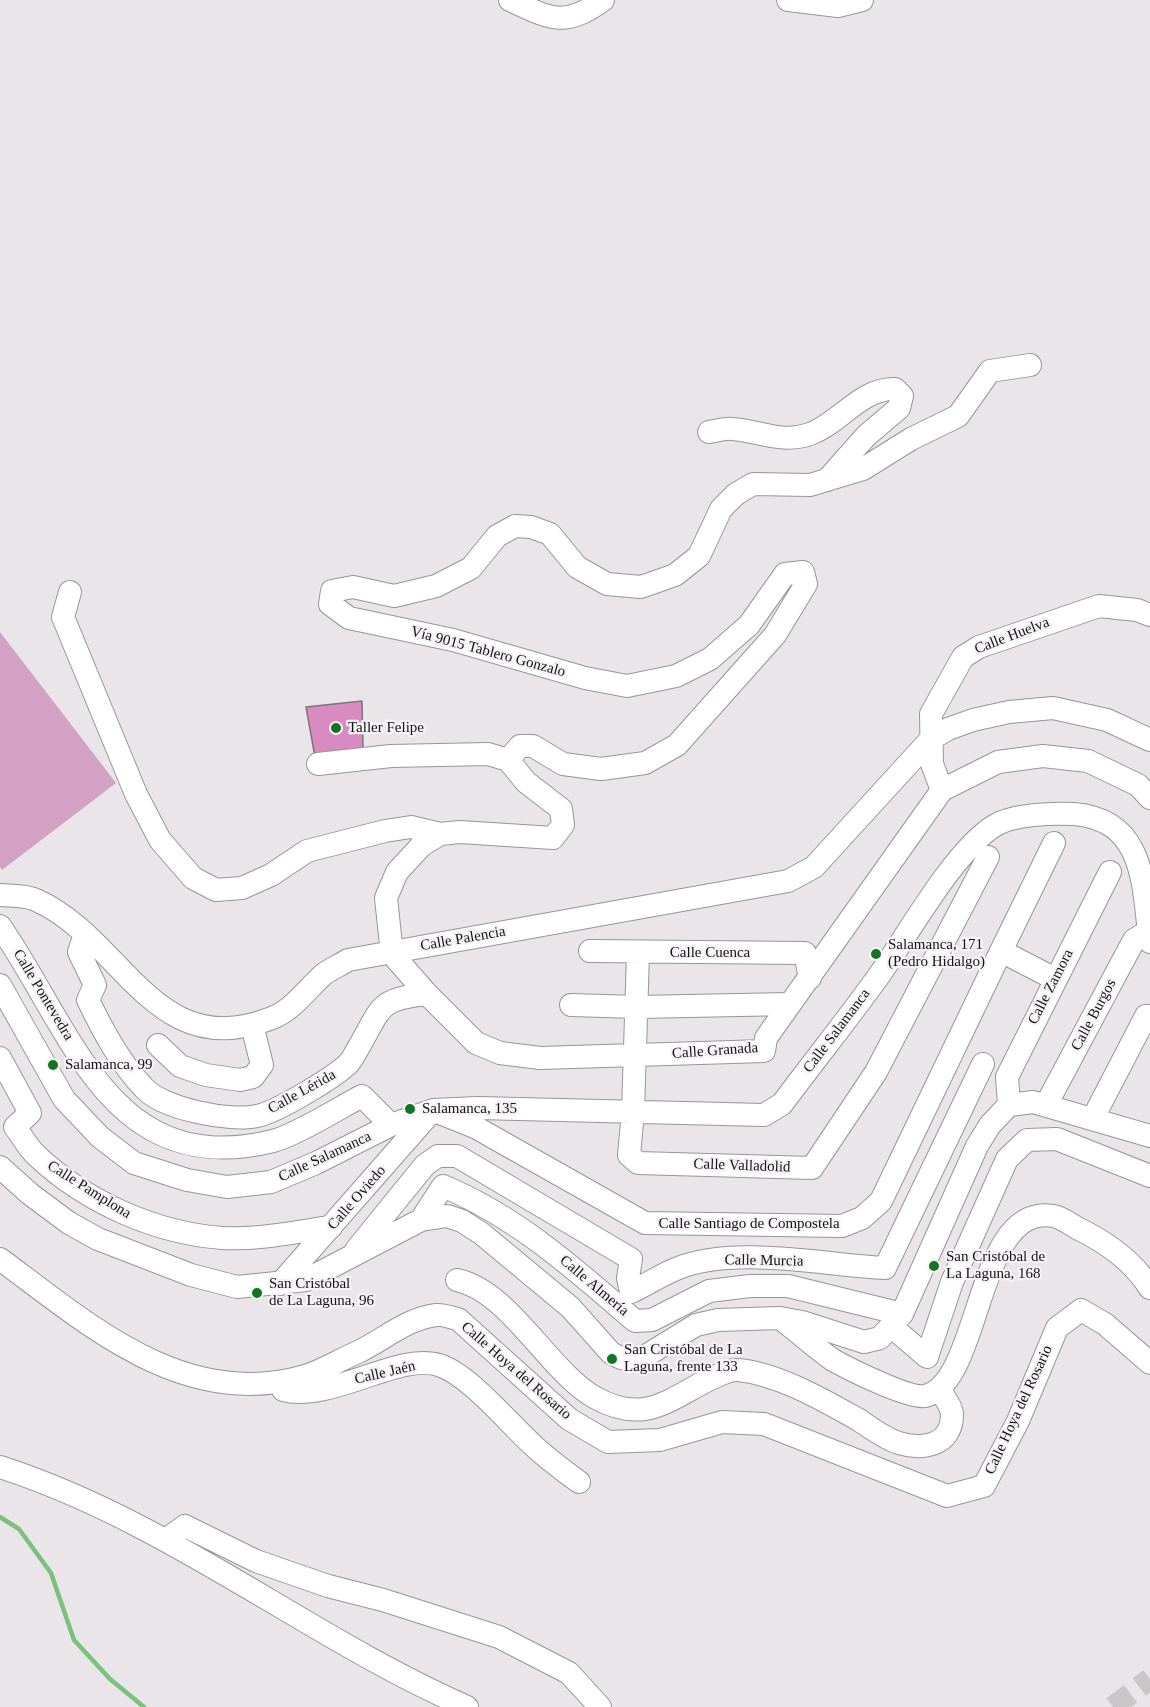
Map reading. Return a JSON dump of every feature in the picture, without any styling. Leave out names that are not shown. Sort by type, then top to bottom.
[{"type":"street","points":[[510,0],[534,11],[565,20],[583,14],[603,0]]},
{"type":"street","points":[[788,0],[838,6],[862,0]]},
{"type":"street","name":"Vía 9015 Tablero Gonzalo","points":[[508,760],[520,746],[533,746],[563,764],[601,769],[645,763],[677,745],[775,635],[806,584],[803,572],[784,574],[749,625],[710,659],[676,676],[627,686],[585,678],[453,640],[349,618],[330,604],[332,591],[353,586],[394,596],[436,586],[471,568],[497,536],[515,526],[531,526],[550,534],[577,567],[607,584],[641,587],[675,575],[699,555],[721,509],[736,494],[753,484],[810,485],[826,482],[862,469],[911,439],[958,416],[990,371],[1030,365]]},
{"type":"street","points":[[709,432],[731,429],[790,440],[813,433],[850,406],[886,389],[895,389],[902,396],[899,408],[866,436],[826,482]]},
{"type":"street","points":[[70,592],[63,617],[136,794],[160,840],[192,878],[216,890],[242,888],[271,875],[307,851],[385,831],[411,827],[440,834],[460,832],[553,838],[563,825],[561,809],[526,782],[508,760],[488,754],[391,756],[318,764]]},
{"type":"street","name":"Calle Huelva","points":[[931,739],[931,714],[963,657],[979,647],[1100,606],[1137,610],[1150,615]]},
{"type":"street","points":[[942,790],[932,764],[931,739],[973,720],[1009,712],[1053,708],[1107,720],[1150,740]]},
{"type":"street","name":"Calle Palencia","points":[[0,895],[34,899],[57,912],[85,934],[153,1003],[182,1020],[216,1029],[252,1025],[276,1017],[326,973],[348,960],[392,954],[428,945],[788,881],[814,867],[931,739]]},
{"type":"street","name":"Calle Granada","points":[[392,954],[426,994],[476,1043],[500,1053],[540,1058],[764,1051],[766,1038],[942,790],[998,762],[1043,756],[1088,761],[1138,785],[1150,798]]},
{"type":"street","name":"Calle Salamanca","points":[[0,985],[64,1099],[100,1137],[134,1163],[187,1180],[227,1187],[271,1182],[316,1163],[391,1125],[433,1110],[478,1108],[764,1115],[782,1104],[877,978],[966,850],[995,825],[1046,812],[1091,816],[1125,834],[1141,872],[1149,937]]},
{"type":"street","points":[[392,954],[386,898],[396,872],[422,845],[440,834]]},
{"type":"street","name":"Calle Santiago de Compostela","points":[[433,1110],[475,1126],[629,1216],[645,1223],[842,1226],[862,1218],[881,1200],[1054,843]]},
{"type":"street","name":"Calle Valladolid","points":[[638,953],[633,1112],[629,1155],[638,1163],[812,1168],[876,1072],[988,858]]},
{"type":"street","name":"Calle Zamora","points":[[1008,1105],[1007,1077],[1110,872]]},
{"type":"street","name":"Calle Pontevedra","points":[[0,926],[28,966],[90,1073],[132,1119],[157,1134],[195,1145],[226,1149],[275,1141],[362,1096],[391,1125]]},
{"type":"street","name":"Calle Lérida","points":[[85,934],[79,952],[95,986],[88,1000],[109,1041],[145,1090],[174,1106],[226,1117],[258,1116],[330,1080],[350,1062],[382,1006],[402,996],[426,994]]},
{"type":"street","name":"Calle Burgos","points":[[1046,1105],[1134,940],[1149,937]]},
{"type":"street","name":"Calle Cuenca","points":[[590,951],[805,953],[810,978]]},
{"type":"street","points":[[1001,951],[1055,979]]},
{"type":"street","points":[[570,1005],[637,1008],[790,1004]]},
{"type":"street","points":[[1094,1118],[1146,1016],[1150,1016]]},
{"type":"street","points":[[158,1045],[180,1066],[206,1075],[240,1080],[253,1077],[262,1065],[252,1025]]},
{"type":"street","name":"Calle Pamplona","points":[[0,1058],[30,1113],[15,1126],[35,1154],[60,1175],[140,1221],[222,1238],[267,1236],[332,1227]]},
{"type":"street","name":"Calle Murcia","points":[[350,1257],[425,1165],[438,1156],[457,1156],[631,1259],[628,1278],[632,1292],[678,1268],[730,1259],[787,1259],[885,1268],[983,1064]]},
{"type":"street","points":[[0,1167],[30,1194],[69,1223],[98,1239],[191,1275],[237,1287],[306,1280],[421,1220],[447,1216],[462,1221],[482,1234],[570,1307],[611,1353],[621,1358],[639,1360],[696,1325],[707,1323],[780,1318],[802,1322],[864,1342],[880,1338],[897,1320],[976,1146],[990,1125],[1008,1105],[1033,1102],[1150,1136]]},
{"type":"street","name":"Calle Oviedo","points":[[280,1284],[433,1110]]},
{"type":"street","points":[[897,1320],[927,1358],[952,1282],[1007,1159],[1027,1140],[1057,1139],[1150,1176]]},
{"type":"street","name":"Calle Almería","points":[[421,1220],[443,1186],[468,1196],[519,1227],[569,1263],[635,1321],[652,1320],[709,1291],[750,1286],[788,1286],[897,1320]]},
{"type":"street","points":[[780,1318],[833,1359],[890,1388],[923,1396],[940,1390],[953,1372],[994,1262],[1015,1227],[1032,1216],[1054,1216],[1103,1240],[1142,1276],[1150,1288]]},
{"type":"street","name":"Calle Hoya del Rosario","points":[[0,1259],[80,1320],[170,1370],[208,1381],[242,1385],[305,1376],[410,1324],[437,1314],[458,1319],[478,1334],[568,1419],[608,1442],[660,1440],[722,1422],[764,1424],[947,1496],[984,1486],[1018,1421],[1057,1328],[1081,1310],[1105,1324],[1150,1363]]},
{"type":"street","points":[[457,1280],[473,1284],[494,1301],[570,1378],[594,1397],[619,1407],[649,1410],[674,1401],[732,1369],[754,1371],[794,1387],[896,1442],[922,1448],[937,1444],[948,1430],[952,1413],[940,1390]]},
{"type":"street","name":"Calle Jaén","points":[[259,1383],[290,1392],[320,1390],[408,1365],[436,1364],[456,1372],[537,1449],[579,1482]]},
{"type":"street","points":[[0,1467],[53,1484],[167,1539],[383,1665],[467,1707]]},
{"type":"street","points":[[167,1539],[184,1526],[256,1561],[328,1586],[383,1600],[499,1637],[569,1673],[600,1707]]},
{"type":"shaded area","points":[[0,632],[116,783],[2,870],[0,867]]},
{"type":"building","name":"Taller Felipe","points":[[362,701],[363,749],[315,757],[306,707]]},
{"type":"waterway","points":[[0,1517],[19,1529],[51,1573],[74,1640],[110,1679],[144,1707]]},
{"type":"tunnel","points":[[1113,1707],[1150,1679]]},
{"type":"place","name":"Taller Felipe","points":[[336,728]]},
{"type":"place","name":"Salamanca, 171 (Pedro Hidalgo)","points":[[876,954]]},
{"type":"place","name":"Salamanca, 99","points":[[53,1065]]},
{"type":"place","name":"Salamanca, 135","points":[[410,1109]]},
{"type":"place","name":"San Cristóbal de La Laguna, 168","points":[[934,1266]]},
{"type":"place","name":"San Cristóbal de La Laguna, 96","points":[[257,1293]]},
{"type":"place","name":"San Cristóbal de La Laguna, frente 133","points":[[612,1359]]}]
